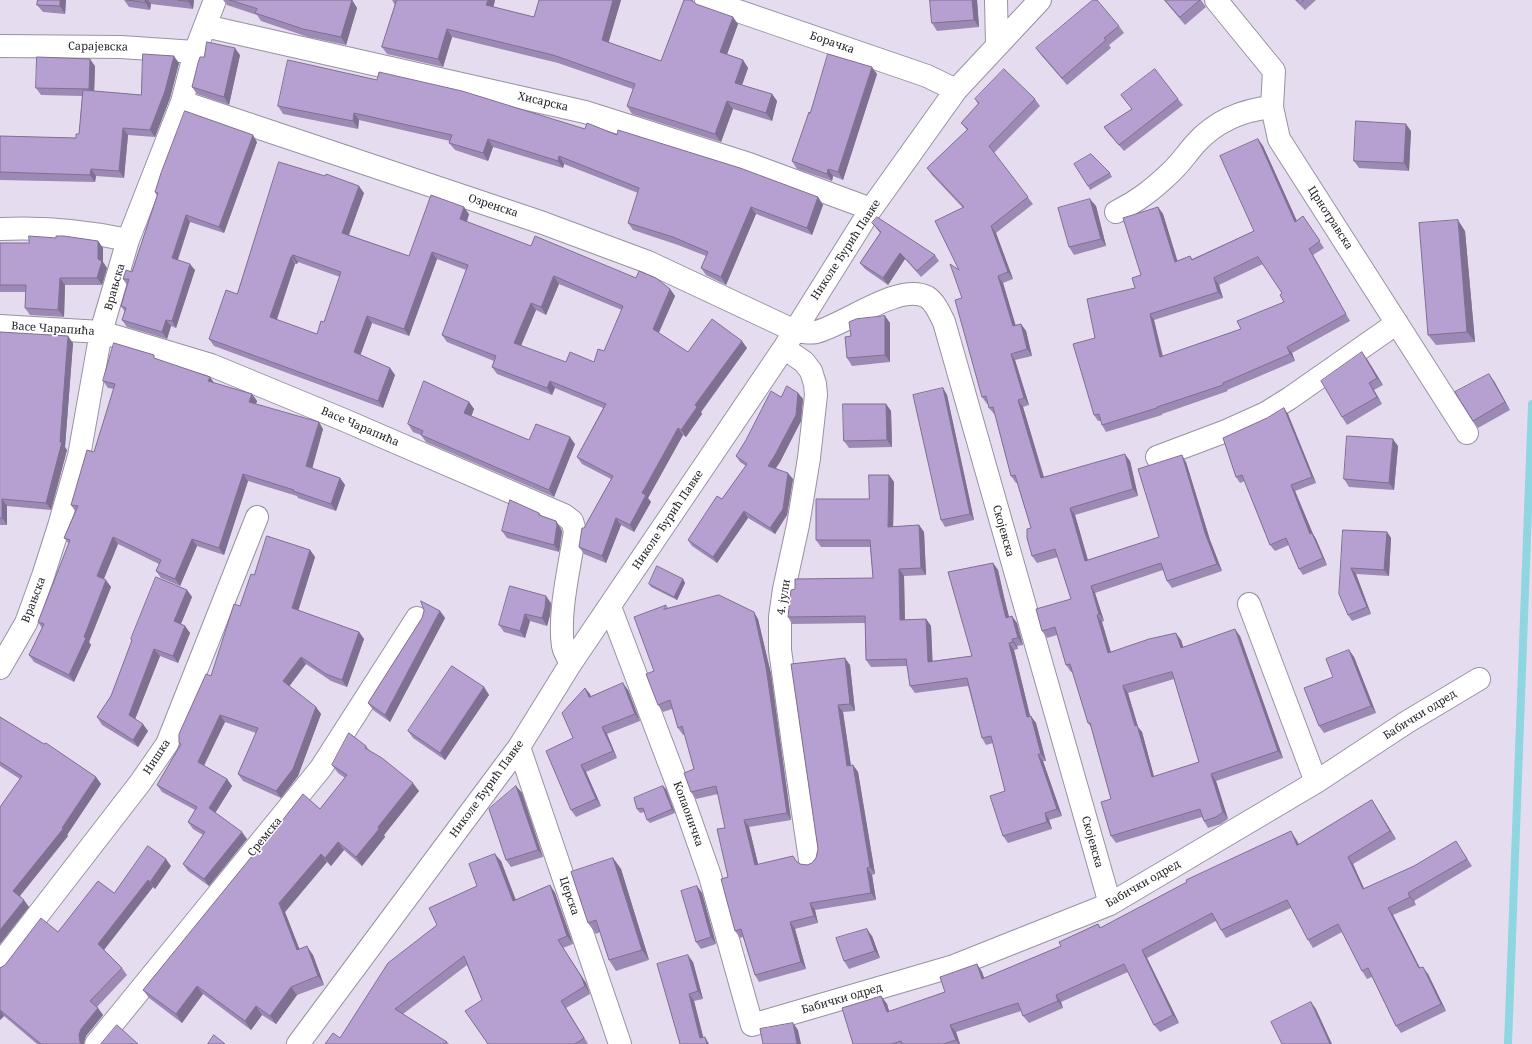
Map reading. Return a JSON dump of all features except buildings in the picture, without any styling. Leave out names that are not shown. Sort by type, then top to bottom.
[{"type":"street","name":"Врањска","points":[[0,668],[26,623],[43,576],[79,456],[101,332],[128,240],[182,102],[195,52],[215,0]]},
{"type":"street","name":"Борачка","points":[[706,0],[927,76],[956,90]]},
{"type":"street","points":[[996,0],[997,44]]},
{"type":"street","name":"Николе Ђурић Павке","points":[[298,1044],[519,747],[571,663],[790,339],[871,210],[956,90],[997,44],[1040,0]]},
{"type":"street","name":"Црнотравска","points":[[1216,0],[1274,71],[1272,107],[1279,139],[1467,432]]},
{"type":"street","name":"Хисарска","points":[[206,26],[585,112],[749,164],[871,210]]},
{"type":"street","name":"Сарајевска","points":[[0,46],[121,47],[195,52]]},
{"type":"street","name":"Озренска","points":[[182,102],[543,223],[641,259],[790,339]]},
{"type":"street","points":[[1116,212],[1137,202],[1154,188],[1197,143],[1218,125],[1241,113],[1272,107]]},
{"type":"street","points":[[0,229],[20,228],[99,234],[128,240]]},
{"type":"street","name":"Скојевска","points":[[790,339],[815,332],[884,300],[916,293],[928,298],[938,310],[944,322],[1110,904]]},
{"type":"street","points":[[1157,457],[1226,431],[1266,413],[1290,398],[1397,323]]},
{"type":"street","name":"Васе Чарапића","points":[[0,326],[101,332],[211,365],[564,516],[572,521],[575,531],[563,605],[562,629],[563,648],[571,663]]},
{"type":"street","name":"4. јули","points":[[790,339],[811,371],[815,384],[816,395],[811,443],[780,617],[780,650],[810,860]]},
{"type":"street","name":"Нишка","points":[[0,964],[140,783],[167,744],[257,517]]},
{"type":"street","points":[[1249,604],[1316,782]]},
{"type":"street","name":"Копаоничка","points":[[610,607],[684,802],[704,861],[752,1025]]},
{"type":"street","name":"Сремска","points":[[96,1044],[321,768],[416,618]]},
{"type":"street","name":"Бабички одред","points":[[752,1025],[954,966],[1110,904],[1316,782],[1407,722],[1479,679]]},
{"type":"street","name":"Церска","points":[[519,747],[620,1044]]},
{"type":"waterway","points":[[1508,1044],[1532,404]]}]
